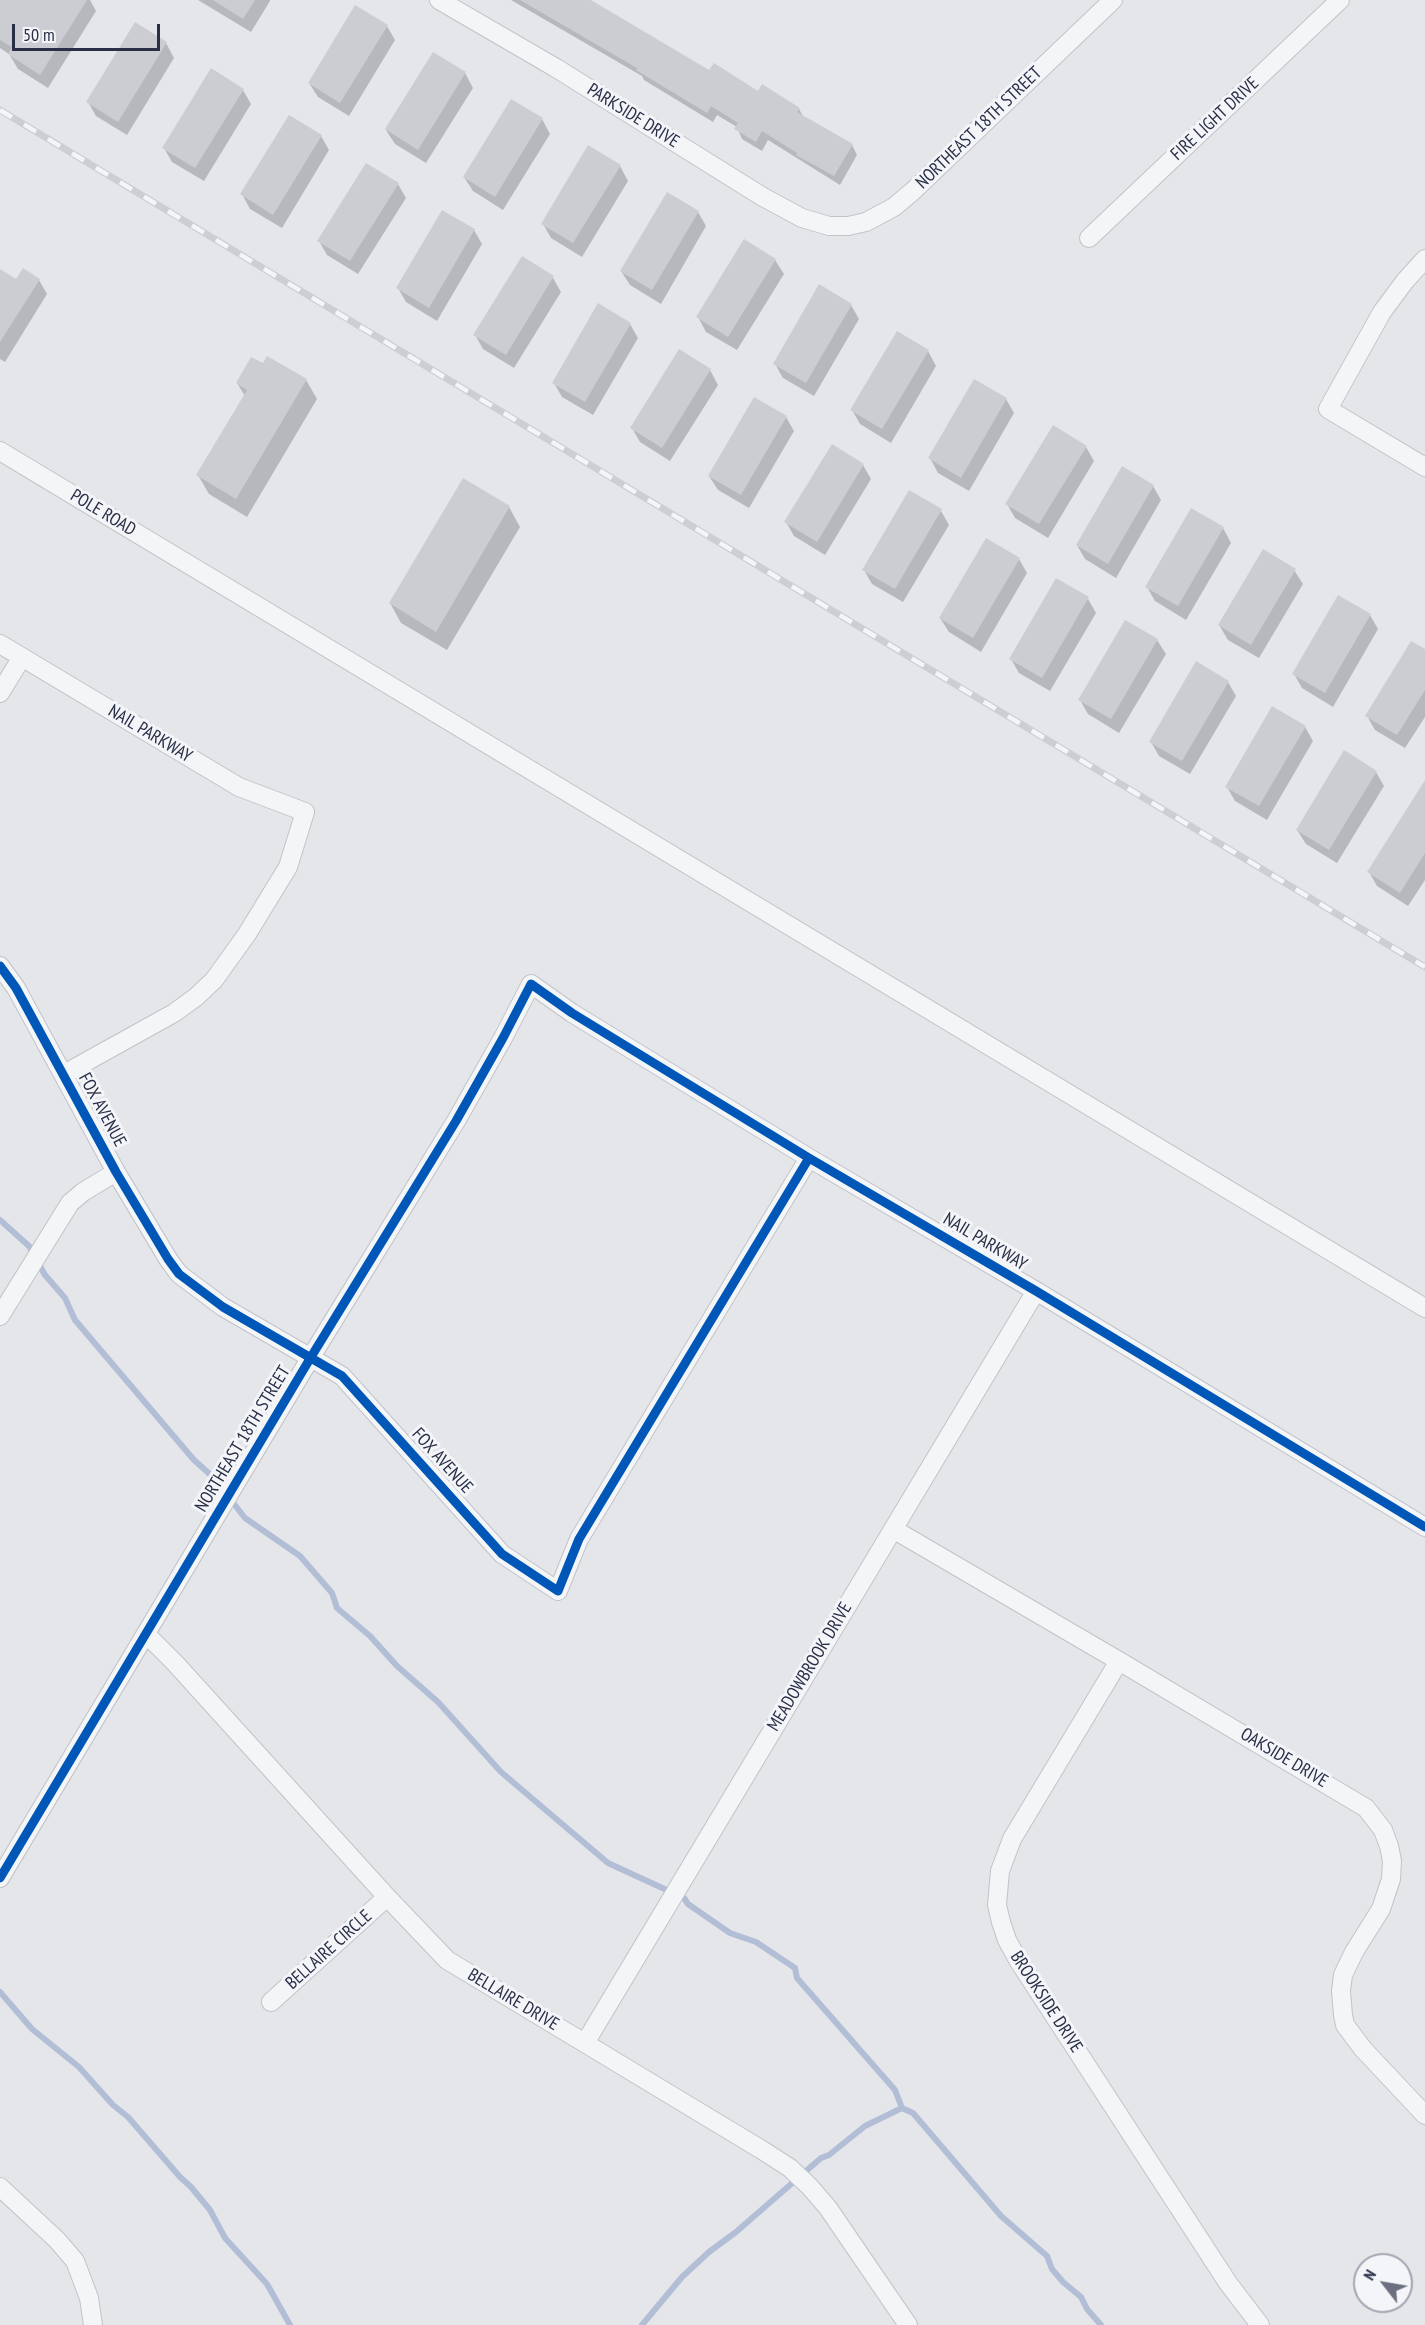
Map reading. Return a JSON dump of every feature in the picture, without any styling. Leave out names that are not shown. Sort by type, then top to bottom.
[{"type":"street","name":"PARKSIDE DRIVE","points":[[439,0],[556,68],[764,197],[802,218],[829,226]]},
{"type":"street","name":"NORTHEAST 18TH STREET","points":[[829,226],[848,226],[866,222],[894,207],[1113,0]]},
{"type":"street","name":"FIRE LIGHT DRIVE","points":[[1089,238],[1340,0]]},
{"type":"street","points":[[1425,259],[1382,312],[1328,409],[1425,467]]},
{"type":"street","name":"POLE ROAD","points":[[0,451],[1425,1308]]},
{"type":"street","name":"NAIL PARKWAY","points":[[0,644],[239,787],[305,812],[288,867],[247,934],[214,980],[174,1013],[64,1074]]},
{"type":"street","points":[[0,693],[22,657]]},
{"type":"street","name":"FOX AVENUE","points":[[0,966],[16,988],[117,1172],[179,1274],[224,1307],[342,1376],[502,1554],[558,1591],[579,1539],[809,1158]]},
{"type":"street","name":"NORTHEAST 18TH STREET","points":[[0,1878],[311,1357],[456,1121],[531,984]]},
{"type":"street","name":"NAIL PARKWAY","points":[[531,984],[572,1012],[809,1158],[1036,1291],[1425,1527]]},
{"type":"street","points":[[0,1316],[70,1203],[83,1192],[117,1172]]},
{"type":"street","name":"MEADOWBROOK DRIVE","points":[[585,2043],[1036,1291]]},
{"type":"street","name":"OAKSIDE DRIVE","points":[[893,1529],[1366,1808],[1383,1830],[1392,1861],[1391,1879],[1381,1909],[1354,1952],[1343,1975],[1342,2015],[1345,2025],[1363,2049],[1425,2115]]},
{"type":"street","name":"BELLAIRE DRIVE","points":[[146,1634],[175,1662],[387,1897],[447,1960],[775,2158],[810,2187],[846,2230],[908,2325]]},
{"type":"street","name":"BROOKSIDE DRIVE","points":[[1119,1661],[1012,1839],[1000,1871],[997,1905],[1006,1940],[1018,1960],[1227,2283],[1260,2325]]},
{"type":"street","name":"BELLAIRE CIRCLE","points":[[271,2002],[387,1897]]},
{"type":"street","points":[[0,2187],[57,2240],[75,2262],[89,2298],[93,2325]]},
{"type":"building","points":[[0,0],[87,0],[40,75],[8,54],[12,47],[0,40]]},
{"type":"building","points":[[213,0],[255,0],[243,19]]},
{"type":"building","points":[[520,0],[591,0],[709,70],[714,63],[758,91],[762,84],[800,108],[797,112],[853,144],[834,176],[796,155],[797,153],[762,131],[756,142],[734,129],[738,123],[711,106],[707,113],[636,70],[637,68]]},
{"type":"building","points":[[355,5],[388,25],[340,103],[308,83]]},
{"type":"building","points":[[135,22],[167,42],[118,122],[86,102]]},
{"type":"building","points":[[433,52],[466,72],[418,150],[385,129]]},
{"type":"building","points":[[211,68],[244,89],[195,168],[162,148]]},
{"type":"building","points":[[511,99],[543,118],[495,197],[463,177]]},
{"type":"building","points":[[289,115],[322,135],[273,215],[240,194]]},
{"type":"building","points":[[588,145],[621,165],[573,243],[541,224]]},
{"type":"building","points":[[366,163],[399,183],[350,261],[317,241]]},
{"type":"building","points":[[667,192],[699,211],[652,290],[620,271]]},
{"type":"building","points":[[442,210],[475,229],[429,308],[396,288]]},
{"type":"building","points":[[744,239],[776,259],[728,337],[696,317]]},
{"type":"building","points":[[522,256],[554,276],[506,355],[473,335]]},
{"type":"building","points":[[23,268],[40,279],[0,342],[0,269],[16,279]]},
{"type":"building","points":[[819,284],[852,304],[806,383],[773,364]]},
{"type":"building","points":[[598,303],[631,323],[585,402],[552,383]]},
{"type":"building","points":[[897,331],[929,350],[882,429],[850,410]]},
{"type":"building","points":[[679,349],[711,369],[662,448],[630,428]]},
{"type":"building","points":[[267,356],[307,379],[236,499],[196,475],[247,390],[236,383],[251,357],[263,363]]},
{"type":"building","points":[[974,379],[1007,398],[961,478],[928,458]]},
{"type":"building","points":[[754,397],[787,416],[741,495],[708,476]]},
{"type":"building","points":[[1053,425],[1087,446],[1039,524],[1005,504]]},
{"type":"building","points":[[832,444],[864,464],[817,542],[784,522]]},
{"type":"building","points":[[1122,466],[1154,485],[1108,564],[1076,545]]},
{"type":"building","points":[[463,478],[510,506],[436,632],[389,603]]},
{"type":"building","points":[[909,490],[942,509],[895,589],[862,570]]},
{"type":"building","points":[[1191,508],[1224,527],[1178,606],[1145,587]]},
{"type":"building","points":[[986,538],[1020,558],[973,638],[939,618]]},
{"type":"building","points":[[1263,549],[1296,569],[1251,645],[1218,625]]},
{"type":"building","points":[[1056,578],[1089,597],[1042,678],[1009,659]]},
{"type":"building","points":[[1338,595],[1371,614],[1325,693],[1292,674]]},
{"type":"building","points":[[1125,620],[1158,639],[1111,719],[1078,700]]},
{"type":"building","points":[[1411,641],[1425,649],[1425,690],[1397,735],[1365,716]]},
{"type":"building","points":[[1196,661],[1229,681],[1182,761],[1149,742]]},
{"type":"building","points":[[1272,706],[1306,726],[1259,806],[1225,787]]},
{"type":"building","points":[[1344,750],[1377,771],[1329,850],[1296,830]]},
{"type":"building","points":[[1425,780],[1425,853],[1400,893],[1367,872]]},
{"type":"waterway","points":[[0,1220],[30,1247],[35,1263],[40,1266],[65,1298],[75,1320],[194,1460],[213,1477],[245,1518],[300,1556],[332,1593],[337,1608],[370,1636],[397,1666],[438,1702],[501,1772],[608,1863],[684,1898],[688,1904],[730,1933],[756,1942],[795,1968],[797,1978],[895,2090],[902,2108],[913,2113],[1001,2216],[1047,2256],[1052,2269],[1081,2297],[1087,2309],[1101,2325]]},
{"type":"waterway","points":[[0,1992],[32,2029],[79,2067],[113,2105],[128,2117],[191,2187],[210,2210],[225,2238],[267,2284],[290,2325]]},
{"type":"waterway","points":[[642,2325],[682,2277],[821,2158],[829,2155],[865,2126],[902,2108]]},
{"type":"railway","points":[[0,110],[1425,967]]},
{"type":"cycle path","points":[[0,966],[16,988],[116,1172],[179,1274],[223,1307],[342,1376],[502,1554],[558,1591],[579,1539],[809,1158]]},
{"type":"cycle path","points":[[0,1878],[311,1357],[456,1121],[531,984],[572,1013],[809,1158],[1036,1291],[1425,1527]]}]
